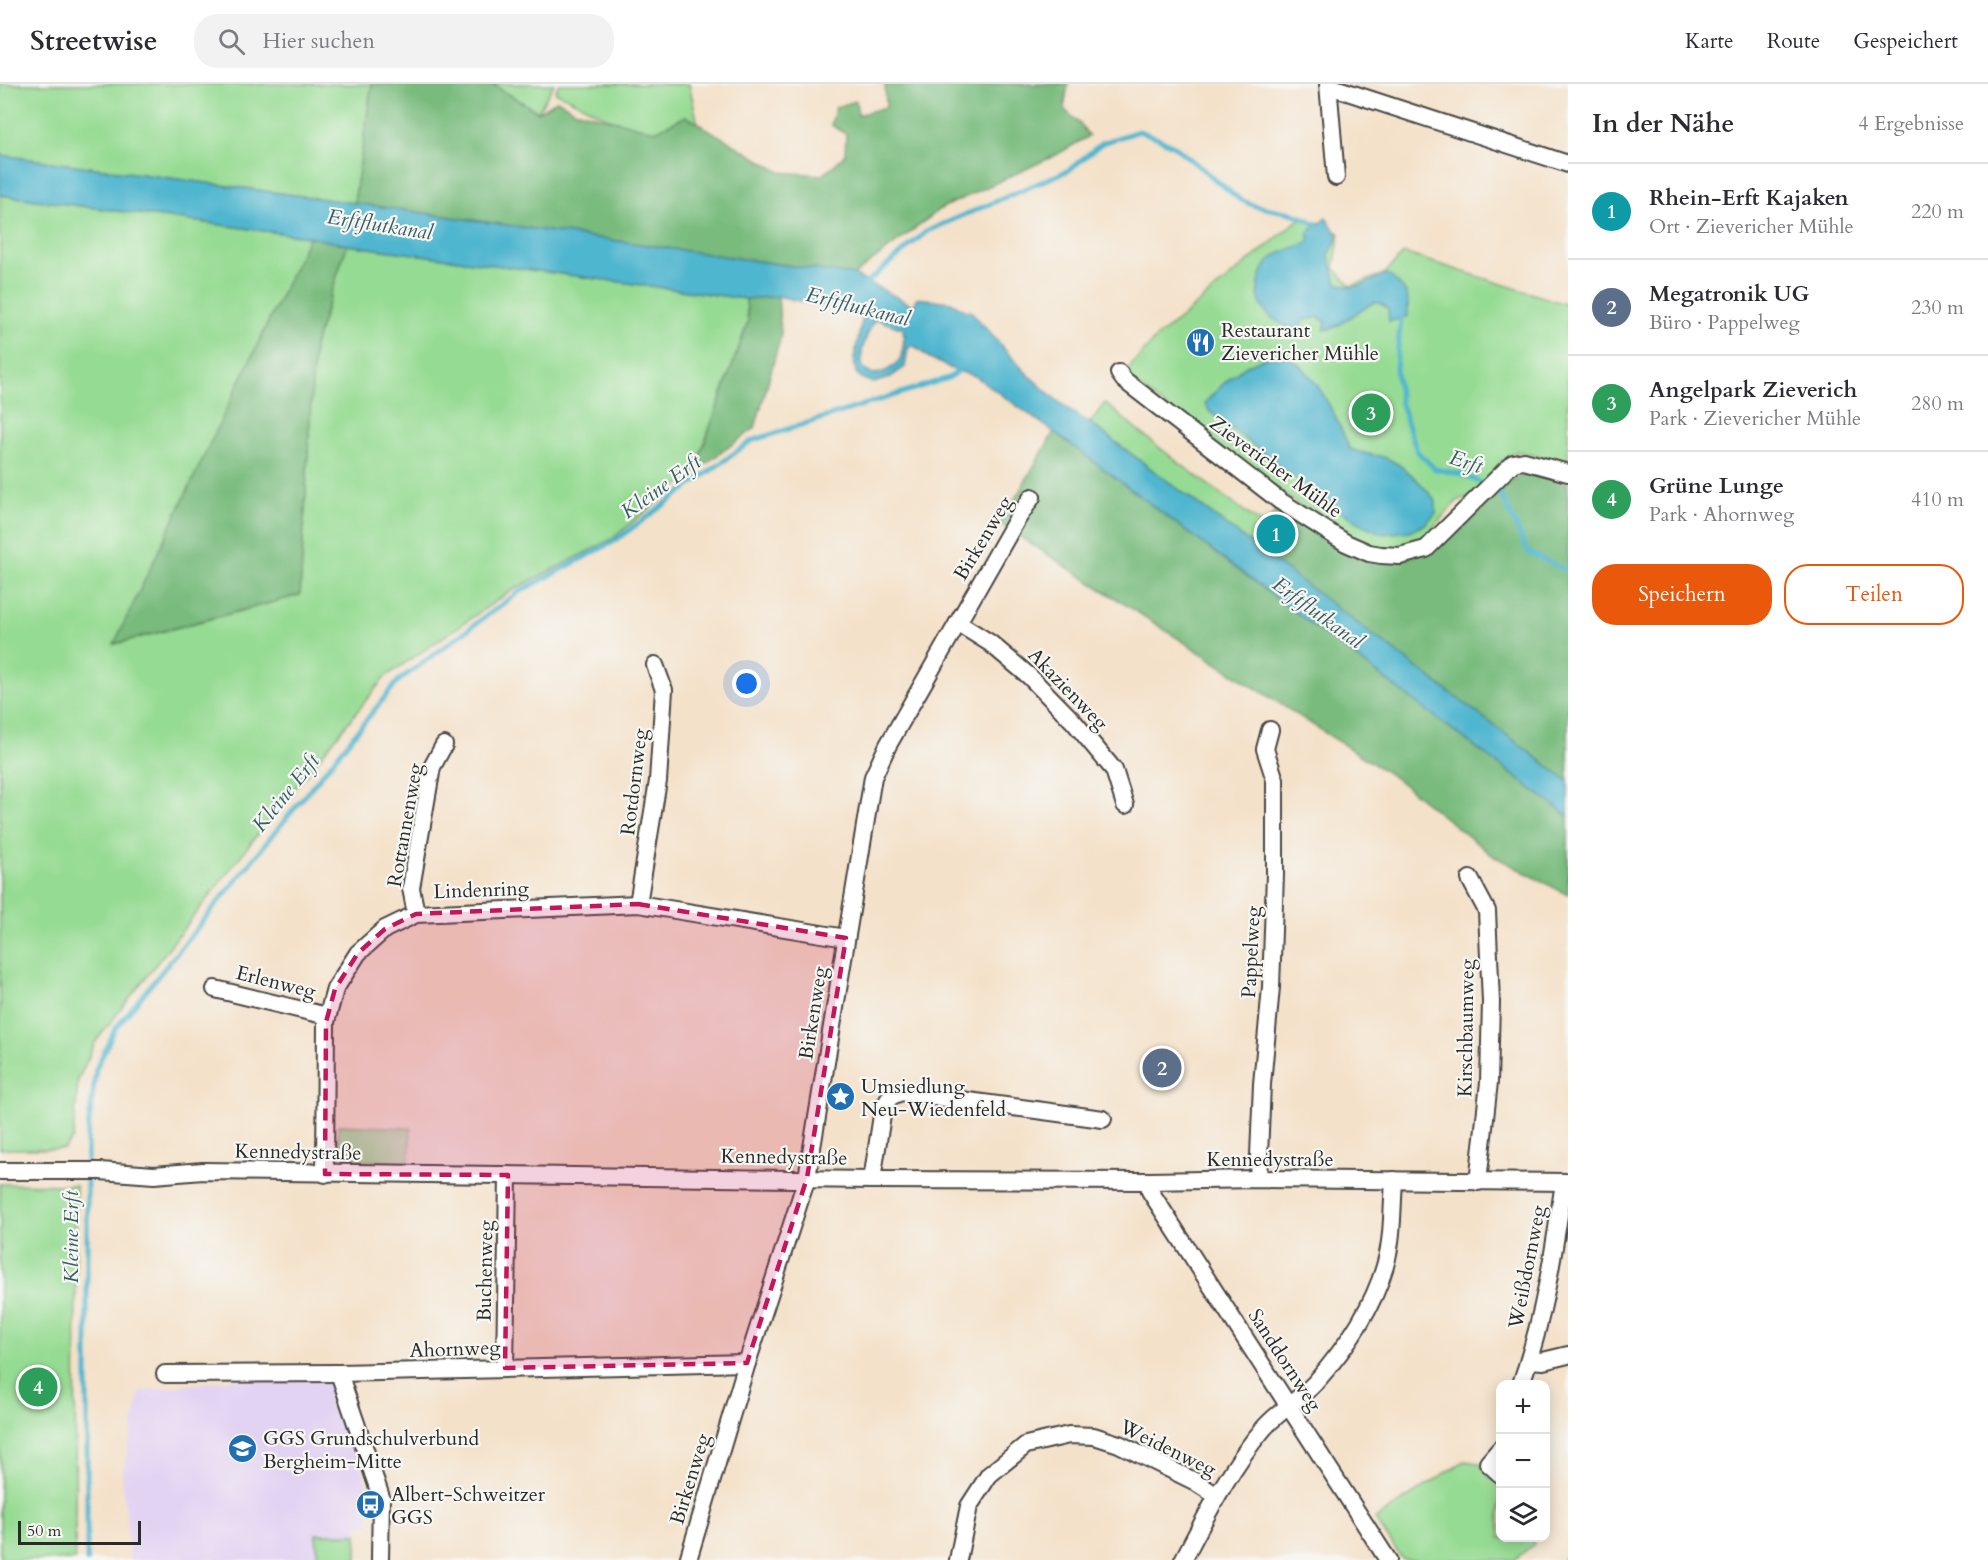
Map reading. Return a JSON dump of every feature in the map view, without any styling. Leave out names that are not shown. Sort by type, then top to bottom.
[{"type":"street","points":[[1336,177],[1328,85],[1568,164]]},
{"type":"street","name":"Zievericher Mühle","points":[[1119,373],[1124,380],[1280,501],[1346,543],[1369,553],[1400,556],[1426,549],[1513,463],[1524,461],[1568,473]]},
{"type":"street","name":"Birkenweg","points":[[688,1560],[747,1363],[807,1178],[873,777],[888,745],[1032,497]]},
{"type":"street","name":"Akazienweg","points":[[958,623],[990,643],[1029,676],[1074,722],[1114,770],[1125,805]]},
{"type":"street","name":"Rotdornweg","points":[[638,904],[658,781],[664,690],[655,665]]},
{"type":"street","name":"Pappelweg","points":[[1258,1179],[1262,1084],[1271,987],[1275,874],[1275,780],[1265,749],[1270,729]]},
{"type":"street","name":"Rottannenweg","points":[[416,914],[411,888],[432,767],[444,745]]},
{"type":"street","name":"Kirschbaumweg","points":[[1470,879],[1487,911],[1491,1002],[1489,1082],[1478,1182]]},
{"type":"street","name":"Lindenring","points":[[325,1174],[327,1016],[335,990],[358,953],[385,928],[416,914],[638,904],[846,938]]},
{"type":"street","name":"Erlenweg","points":[[215,989],[327,1016]]},
{"type":"street","points":[[872,1180],[883,1109],[891,1097],[901,1092],[1103,1119]]},
{"type":"street","name":"Kennedystraße","points":[[0,1171],[154,1175],[204,1172],[872,1180],[1258,1179],[1566,1182]]},
{"type":"street","name":"Buchenweg","points":[[505,1368],[508,1175]]},
{"type":"street","name":"Weidenweg","points":[[1183,1560],[1217,1496],[1264,1428],[1313,1385],[1340,1354],[1368,1311],[1385,1266],[1391,1235],[1394,1180]]},
{"type":"street","name":"Sanddornweg","points":[[1149,1181],[1150,1191],[1388,1560]]},
{"type":"street","name":"Weißdornweg","points":[[1522,1380],[1551,1273],[1566,1182]]},
{"type":"street","points":[[1529,1360],[1543,1361],[1568,1355]]},
{"type":"street","name":"Ahornweg","points":[[165,1374],[339,1373],[747,1363]]},
{"type":"street","points":[[339,1373],[381,1497],[380,1560]]},
{"type":"street","name":"Weidenweg","points":[[958,1560],[969,1506],[989,1475],[1026,1445],[1036,1442],[1069,1435],[1094,1436],[1119,1444],[1194,1481],[1217,1496]]},
{"type":"street","points":[[1496,1454],[1488,1463],[1496,1470]]},
{"type":"highlighted area","points":[[638,904],[846,938],[807,1178],[747,1363],[505,1368],[508,1175],[325,1174],[326,1022],[335,989],[358,953],[385,929],[416,914]]},
{"type":"shaded area","name":"GGS Grundschulverbund Bergheim-Mitte","points":[[243,1378],[333,1380],[369,1492],[370,1525],[357,1526],[357,1560],[130,1560],[122,1475],[140,1391]]},
{"type":"green space","points":[[0,84],[372,84],[354,203],[0,155]]},
{"type":"green space","points":[[372,84],[492,84],[538,112],[557,100],[574,110],[655,131],[686,116],[780,172],[823,175],[845,155],[846,134],[831,125],[836,107],[856,101],[858,115],[886,107],[885,84],[1068,84],[1064,109],[1089,136],[1056,155],[942,208],[854,275],[354,203]]},
{"type":"green space","points":[[492,84],[554,84],[538,112]]},
{"type":"green space","points":[[559,84],[689,84],[697,120],[701,127],[674,150],[555,92]]},
{"type":"green space","points":[[0,195],[309,237],[115,644],[300,595],[314,346],[347,245],[746,299],[748,322],[694,472],[612,539],[511,591],[385,677],[257,835],[96,1041],[78,1080],[73,1138],[64,1149],[0,1149]]},
{"type":"green space","points":[[1303,216],[1340,233],[1334,268],[1351,286],[1384,274],[1404,253],[1568,305],[1568,464],[1517,451],[1497,467],[1473,495],[1457,501],[1417,545],[1395,553],[1346,540],[1123,375],[1154,340]]},
{"type":"green space","points":[[309,237],[347,245],[314,346],[300,595],[114,644]]},
{"type":"green space","points":[[778,296],[781,336],[755,428],[694,472],[748,322],[746,299]]},
{"type":"green space","points":[[1105,403],[1183,466],[1265,526],[1253,546],[1090,423]]},
{"type":"green space","points":[[1054,432],[1568,816],[1568,895],[1492,855],[1394,777],[1000,524]]},
{"type":"green space","points":[[1527,474],[1568,483],[1568,781],[1253,546],[1281,504],[1399,561],[1476,500]]},
{"type":"green space","points":[[338,1125],[411,1128],[409,1162],[351,1161],[342,1156],[338,1148]]},
{"type":"green space","points":[[0,1184],[76,1185],[75,1560],[0,1560]]},
{"type":"green space","points":[[1464,1461],[1479,1463],[1490,1478],[1496,1480],[1496,1542],[1533,1542],[1534,1544],[1514,1560],[1403,1560],[1375,1519]]},
{"type":"green space","points":[[316,1534],[357,1534],[357,1560],[318,1560]]},
{"type":"water","name":"Erftflutkanal","points":[[0,155],[854,275],[914,306],[917,298],[951,302],[966,311],[970,310],[1011,357],[1056,400],[1090,423],[1568,781],[1568,816],[1054,432],[975,376],[954,370],[928,357],[913,345],[908,348],[905,367],[889,378],[874,383],[863,379],[856,373],[854,358],[863,316],[778,296],[746,299],[0,195]],"holes":[[[875,319],[904,329],[902,354],[897,363],[881,373],[869,373],[865,370],[862,364],[862,352]]]},
{"type":"water","points":[[1326,218],[1339,236],[1329,255],[1336,282],[1356,286],[1388,274],[1407,296],[1408,316],[1389,322],[1388,309],[1374,302],[1334,328],[1324,330],[1326,322],[1318,317],[1305,320],[1298,330],[1281,324],[1267,314],[1259,300],[1258,291],[1265,266],[1280,253],[1307,243],[1310,237],[1307,233]]},
{"type":"water","points":[[1268,357],[1287,358],[1297,363],[1316,383],[1349,448],[1393,461],[1414,476],[1436,501],[1436,513],[1424,525],[1410,531],[1383,534],[1361,524],[1329,504],[1209,411],[1205,403],[1226,382],[1250,364]]},
{"type":"waterway","name":"Erftflutkanal","points":[[863,286],[927,231],[1069,170],[1102,143],[1139,131],[1174,146],[1239,199],[1255,206],[1291,213],[1316,225]]},
{"type":"waterway","name":"Erft","points":[[1401,318],[1396,368],[1400,401],[1417,451],[1435,469],[1460,474],[1499,490],[1528,552],[1568,571]]},
{"type":"waterway","name":"Kleine Erft","points":[[87,1560],[87,1138],[96,1069],[115,1029],[398,681],[519,592],[613,542],[751,441],[948,378],[961,367]]},
{"type":"waterway","name":"Kleine Erft","points":[[1564,1560],[1568,1556]]},
{"type":"place","name":"Restaurant Zievericher Mühle","points":[[1200,342]]},
{"type":"place","name":"Angelpark Zieverich","points":[[1371,413]]},
{"type":"place","name":"Rhein-Erft Kajaken","points":[[1276,534]]},
{"type":"place","name":"Megatronik UG","points":[[1162,1068]]},
{"type":"place","name":"Umsiedlung Neu-Wiedenfeld","points":[[840,1097]]},
{"type":"place","name":"Grüne Lunge","points":[[38,1387]]},
{"type":"place","name":"GGS Grundschulverbund Bergheim-Mitte","points":[[242,1449]]},
{"type":"place","name":"Albert-Schweitzer GGS","points":[[370,1505]]}]
